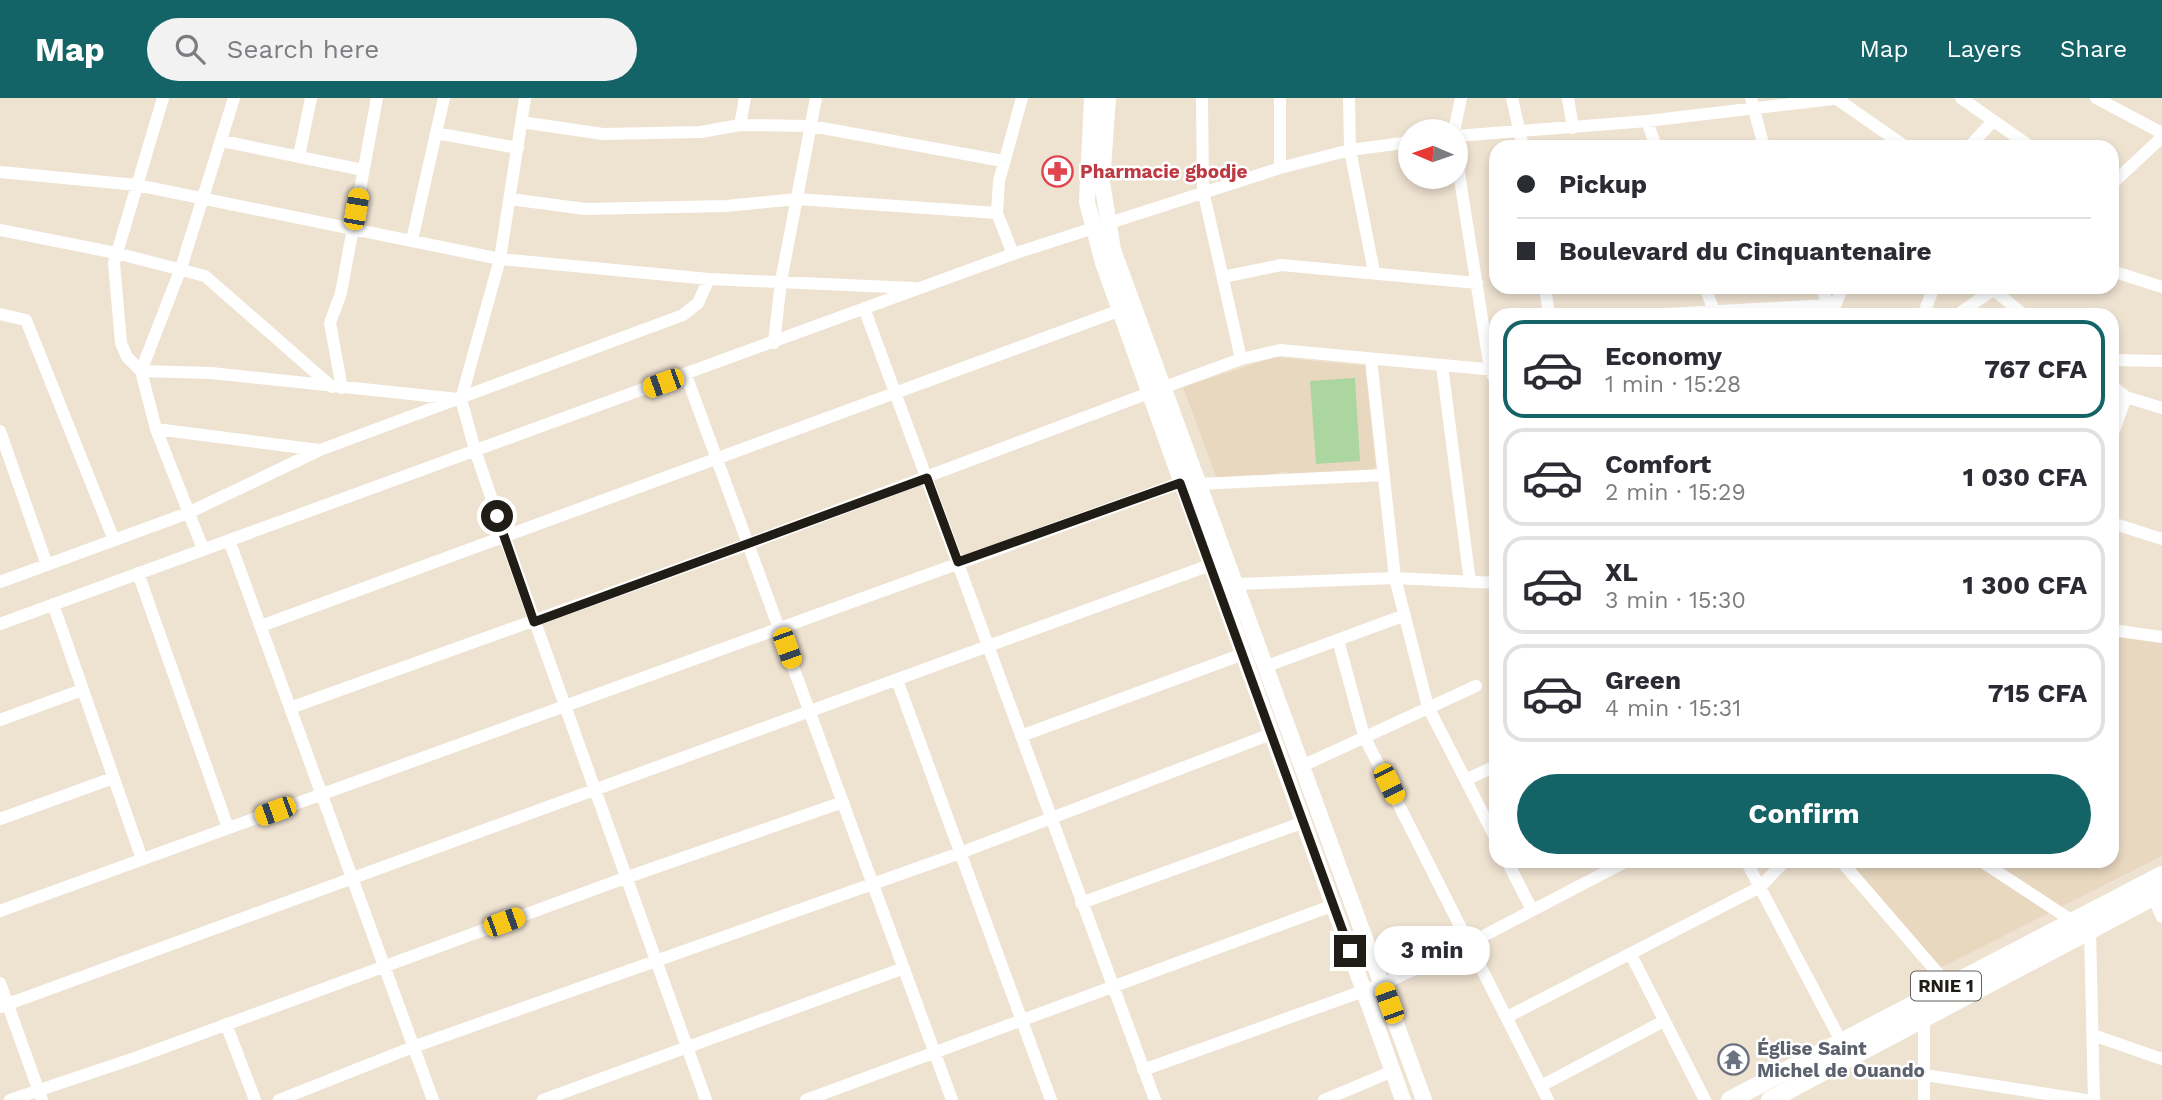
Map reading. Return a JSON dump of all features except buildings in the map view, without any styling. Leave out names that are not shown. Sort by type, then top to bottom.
[{"type":"highway","name":"RNIE 1","points":[[1730,1100],[2162,874]]},
{"type":"highway","name":"RNIE 1","points":[[1770,1100],[2158,895]]},
{"type":"main road","points":[[1093,98],[1087,202],[1101,226],[1120,271],[1156,390],[1180,483],[1403,1100]]},
{"type":"main road","points":[[1108,98],[1101,226],[1118,312],[1198,484],[1237,584],[1424,1100]]},
{"type":"street","points":[[163,98],[116,253],[115,279],[121,343],[127,357],[141,371],[156,429],[203,550]]},
{"type":"street","points":[[141,371],[181,268],[234,98]]},
{"type":"street","points":[[299,156],[310,98]]},
{"type":"street","points":[[337,387],[330,323],[341,293],[377,98]]},
{"type":"street","points":[[412,240],[444,98]]},
{"type":"street","points":[[525,98],[500,259],[461,399],[475,450],[534,622],[706,1100]]},
{"type":"street","points":[[740,125],[745,98]]},
{"type":"street","points":[[774,343],[781,281],[816,98]]},
{"type":"street","points":[[1013,254],[997,213],[1003,161],[1022,98]]},
{"type":"street","points":[[1202,98],[1203,190],[1241,359]]},
{"type":"street","points":[[1280,98],[1280,168]]},
{"type":"street","points":[[1349,98],[1350,150],[1374,272]]},
{"type":"street","points":[[1458,119],[1461,98]]},
{"type":"street","points":[[1512,98],[1522,140]]},
{"type":"street","points":[[1568,98],[1573,128]]},
{"type":"street","points":[[1961,98],[2021,140]]},
{"type":"street","points":[[2096,98],[2162,135],[2119,177]]},
{"type":"street","points":[[1468,133],[1573,128],[1647,121],[1753,104],[1840,99],[1896,140]]},
{"type":"street","points":[[1753,104],[1762,140]]},
{"type":"street","points":[[1647,121],[1654,140]]},
{"type":"street","points":[[1975,140],[1993,121]]},
{"type":"street","points":[[522,122],[603,134],[701,132],[740,125],[811,127],[1003,161]]},
{"type":"street","points":[[436,133],[518,148]]},
{"type":"street","points":[[222,141],[363,170]]},
{"type":"street","points":[[0,624],[1013,254],[1203,190],[1350,150],[1398,144]]},
{"type":"street","points":[[0,172],[137,184],[500,259],[709,279],[918,288]]},
{"type":"street","points":[[1462,189],[1489,348]]},
{"type":"street","points":[[510,199],[586,209],[726,206],[797,200],[997,213]]},
{"type":"street","points":[[0,230],[181,268],[214,282],[337,387]]},
{"type":"street","points":[[1223,278],[1281,265],[1477,283]]},
{"type":"street","points":[[2119,273],[2162,287]]},
{"type":"street","points":[[0,582],[188,513],[320,450],[683,315],[698,303],[709,279]]},
{"type":"street","points":[[1968,308],[1988,294]]},
{"type":"street","points":[[2001,294],[2016,308]]},
{"type":"street","points":[[864,308],[1080,903],[1155,1100]]},
{"type":"street","points":[[261,626],[1118,312]]},
{"type":"street","points":[[0,314],[26,320],[114,540]]},
{"type":"street","points":[[290,708],[748,544],[1241,359],[1280,350],[1489,370]]},
{"type":"street","points":[[1371,359],[1395,578],[1428,707],[1489,825]]},
{"type":"street","points":[[2119,360],[2162,362]]},
{"type":"street","points":[[1443,366],[1470,582]]},
{"type":"street","points":[[141,371],[211,373],[461,399]]},
{"type":"street","points":[[686,375],[952,1100]]},
{"type":"street","points":[[2119,392],[2126,397],[2162,408]]},
{"type":"street","points":[[2119,416],[2126,397]]},
{"type":"street","points":[[156,429],[320,450]]},
{"type":"street","points":[[0,431],[47,565]]},
{"type":"street","points":[[1198,484],[1384,475]]},
{"type":"street","points":[[0,911],[1180,483]]},
{"type":"street","points":[[2119,525],[2162,539]]},
{"type":"street","points":[[229,540],[433,1100]]},
{"type":"street","points":[[4,1005],[1210,565]]},
{"type":"street","points":[[138,573],[228,828]]},
{"type":"street","points":[[1237,584],[1395,578],[1489,583]]},
{"type":"street","points":[[52,604],[142,859]]},
{"type":"street","points":[[1267,666],[1405,615]]},
{"type":"street","points":[[2119,631],[2162,637]]},
{"type":"street","points":[[1338,640],[1364,736],[1548,1100]]},
{"type":"street","points":[[1021,736],[1243,654]]},
{"type":"street","points":[[897,680],[1051,1100]]},
{"type":"street","points":[[1302,766],[1476,686]]},
{"type":"street","points":[[0,720],[82,690]]},
{"type":"street","points":[[279,1100],[413,1047],[960,853],[1271,734]]},
{"type":"street","points":[[1466,779],[1489,769]]},
{"type":"street","points":[[0,819],[113,778]]},
{"type":"street","points":[[10,1100],[41,1095],[383,966],[843,802]]},
{"type":"street","points":[[1080,903],[1304,822]]},
{"type":"street","points":[[1511,868],[1532,910]]},
{"type":"street","points":[[1143,1070],[1382,984],[1468,944],[1614,868]]},
{"type":"street","points":[[1750,868],[1841,1041]]},
{"type":"street","points":[[1507,1017],[1760,887],[1778,868]]},
{"type":"street","points":[[1847,868],[1948,985]]},
{"type":"street","points":[[1992,868],[2074,922]]},
{"type":"street","points":[[2158,895],[2162,917]]},
{"type":"street","points":[[806,1100],[1334,905]]},
{"type":"street","points":[[2090,932],[2094,1100]]},
{"type":"street","points":[[1631,955],[1705,1100]]},
{"type":"street","points":[[543,1100],[904,968]]},
{"type":"street","points":[[0,984],[4,1005],[41,1095]]},
{"type":"street","points":[[1924,1019],[1924,1100]]},
{"type":"street","points":[[1541,1086],[1664,1021]]},
{"type":"street","points":[[226,1024],[255,1100]]},
{"type":"street","points":[[2093,1035],[2162,1059]]},
{"type":"street","points":[[1324,1100],[1393,1071]]},
{"type":"street","points":[[1925,1074],[2029,1096],[2085,1100]]},
{"type":"shaded area","points":[[1275,357],[1365,366],[1376,466],[1373,470],[1287,475],[1286,472],[1280,472],[1278,475],[1217,479],[1183,387]]},
{"type":"shaded area","points":[[2119,634],[2162,639],[2162,856],[1940,968],[1855,868],[2119,868]]},
{"type":"green space","points":[[1355,378],[1360,461],[1316,464],[1310,381]]},
{"type":"place","name":"Pharmacie gbodje","points":[[1057,171]]},
{"type":"place","name":"Église Saint Michel de Ouando","points":[[1734,1059]]},
{"type":"route","points":[[497,516],[534,622],[927,478],[958,562],[1180,483],[1350,951]]}]
